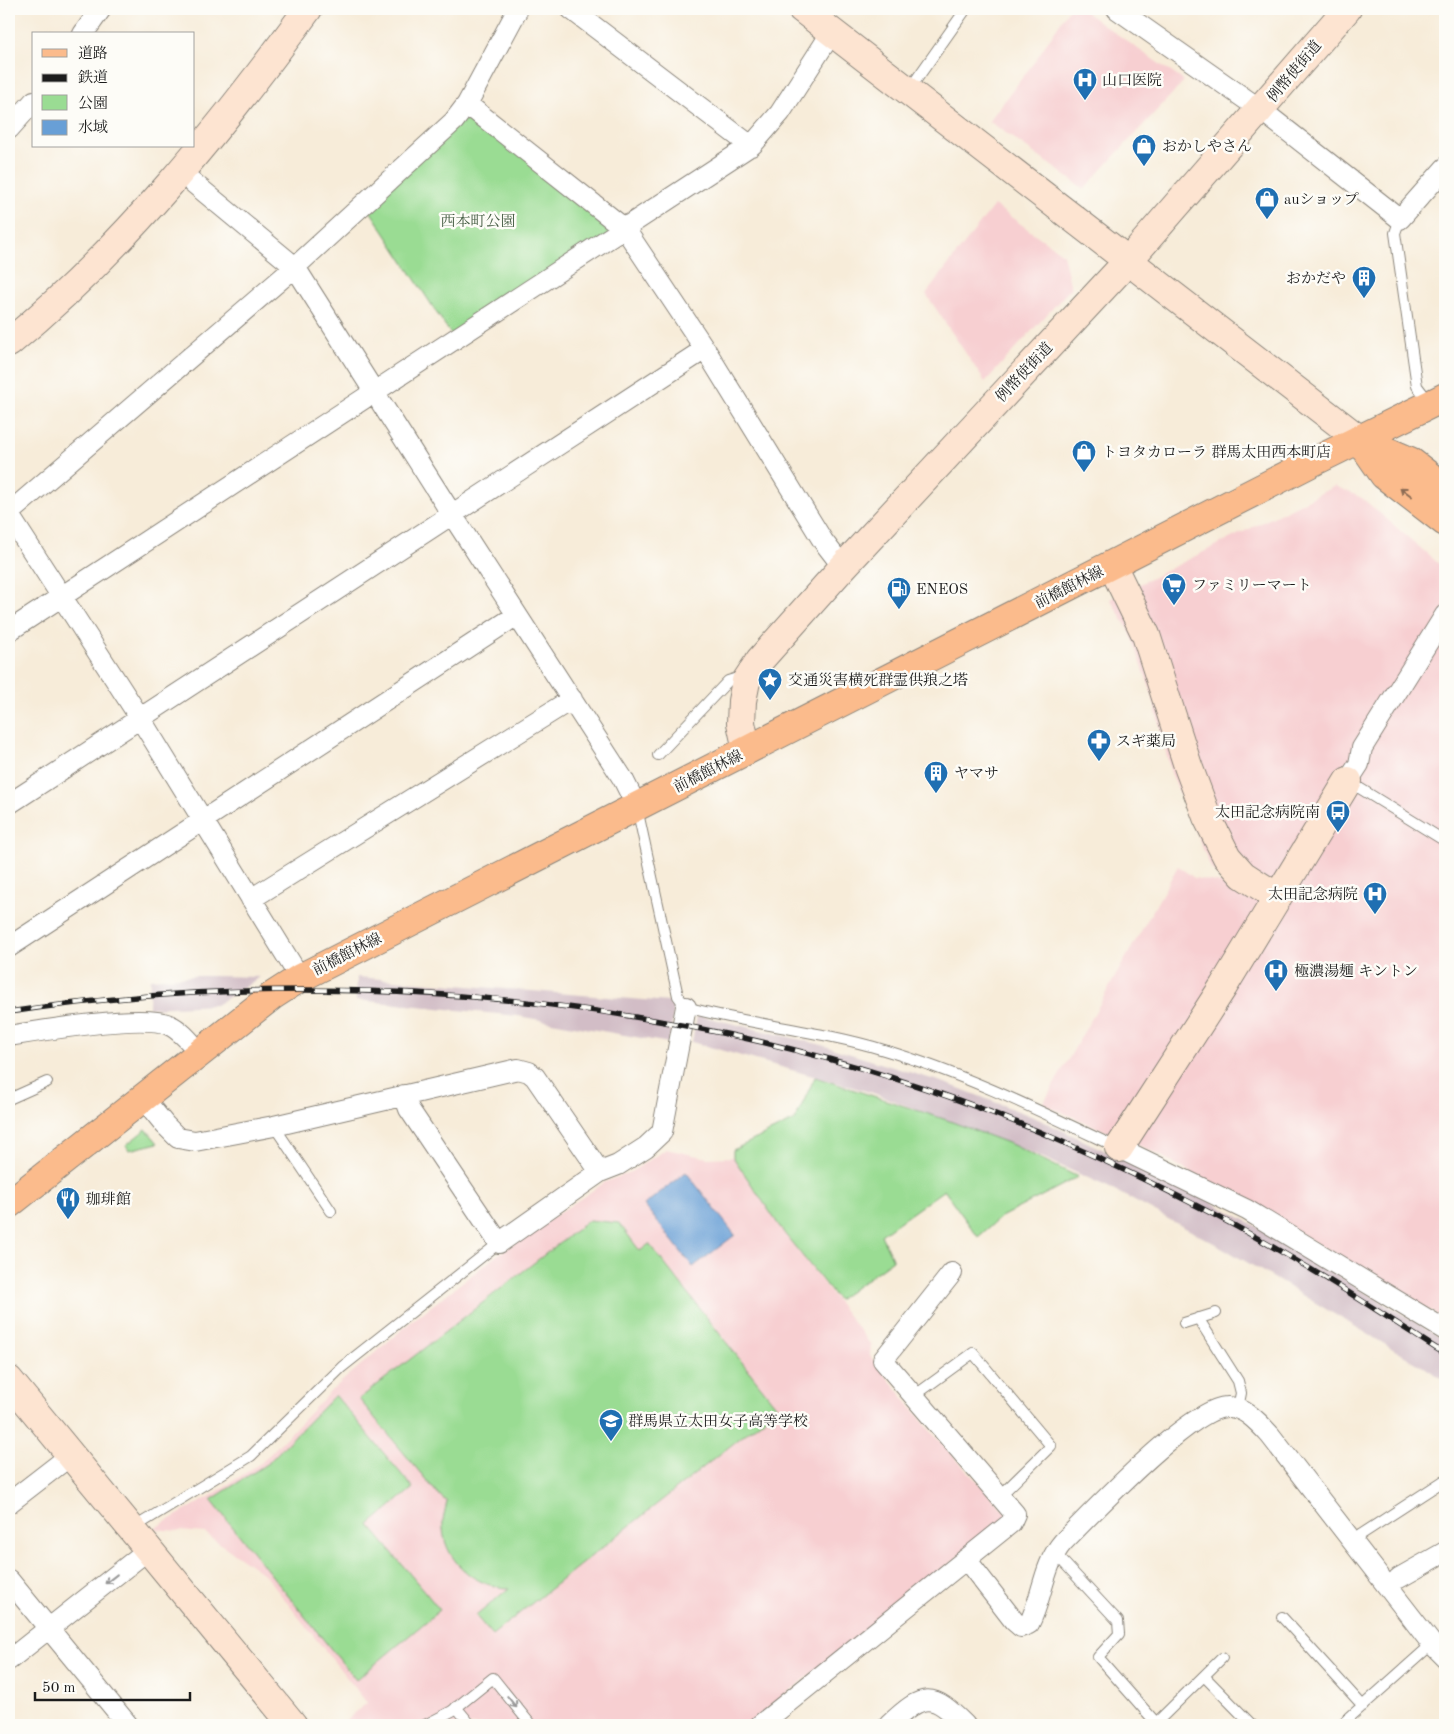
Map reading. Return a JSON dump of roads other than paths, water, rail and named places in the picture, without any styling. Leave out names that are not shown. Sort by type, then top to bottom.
[{"type":"main road","name":"前橋館林線","points":[[9,1204],[272,996],[300,978],[1438,400]]},
{"type":"main road","points":[[1359,439],[1410,462],[1445,488]]},
{"type":"main road","points":[[1359,439],[1384,475],[1445,522]]},
{"type":"street","points":[[84,32],[101,9]]},
{"type":"street","points":[[9,343],[39,318],[131,226],[232,110],[308,9]]},
{"type":"street","points":[[300,978],[140,718],[9,514],[295,267],[454,121],[467,104],[518,9]]},
{"type":"street","points":[[571,9],[751,146]]},
{"type":"street","points":[[802,9],[1359,439]]},
{"type":"street","points":[[1117,9],[1261,110],[1400,219],[1445,168]]},
{"type":"street","name":"例幣使街道","points":[[748,750],[742,723],[742,701],[749,675],[843,567],[1128,261],[1347,9]]},
{"type":"street","points":[[9,631],[62,598],[373,391],[751,146],[780,113],[832,32]]},
{"type":"street","points":[[11,121],[32,103]]},
{"type":"street","points":[[467,104],[625,228],[705,349],[823,541],[843,567]]},
{"type":"street","points":[[179,171],[295,267],[450,513],[572,698],[623,779],[637,807]]},
{"type":"street","points":[[9,804],[450,513],[705,349]]},
{"type":"street","points":[[1112,565],[1146,635],[1188,766],[1207,816],[1227,857],[1243,875],[1277,897]]},
{"type":"street","points":[[1445,614],[1362,748],[1359,764],[1223,987],[1118,1148],[1247,1210],[1445,1330]]},
{"type":"street","points":[[9,948],[202,819],[517,615]]},
{"type":"street","points":[[251,898],[572,698]]},
{"type":"street","points":[[404,1096],[408,1109],[500,1243],[600,1172],[625,1161],[646,1147],[662,1132],[686,1007]]},
{"type":"street","points":[[9,1036],[146,1020],[170,1025],[186,1037],[200,1053]]},
{"type":"street","points":[[143,1098],[178,1138],[195,1141],[274,1126],[518,1069],[529,1072],[535,1077],[600,1172]]},
{"type":"street","points":[[770,1722],[1010,1523],[1016,1514],[883,1360],[952,1273]]},
{"type":"street","points":[[9,1380],[293,1725]]},
{"type":"street","points":[[966,1559],[1021,1628],[1029,1624],[1034,1616],[1054,1552],[1149,1456],[1201,1417],[1225,1406],[1238,1408],[1255,1420],[1270,1435],[1351,1541],[1439,1650]]},
{"type":"street","points":[[9,1503],[71,1455]]},
{"type":"street","points":[[9,1660],[49,1628],[141,1539]]},
{"type":"street","points":[[1399,1578],[1445,1552]]},
{"type":"street","points":[[9,1580],[128,1725]]},
{"type":"street","points":[[890,1725],[900,1715],[926,1700],[937,1700],[946,1706],[965,1725]]},
{"type":"lane","points":[[908,91],[966,9]]},
{"type":"lane","points":[[1400,219],[1395,233],[1417,386],[1438,400]]},
{"type":"lane","points":[[658,755],[728,681],[749,675]]},
{"type":"lane","points":[[1348,781],[1445,840]]},
{"type":"lane","points":[[637,807],[678,996],[686,1007],[808,1030],[883,1049],[951,1072],[1017,1100],[1118,1148]]},
{"type":"lane","points":[[9,1099],[48,1082]]},
{"type":"lane","points":[[274,1126],[331,1211]]},
{"type":"lane","points":[[141,1539],[251,1456],[342,1367],[500,1243]]},
{"type":"lane","points":[[1184,1323],[1216,1313]]},
{"type":"lane","points":[[1198,1318],[1238,1381],[1241,1392],[1238,1408]]},
{"type":"lane","points":[[914,1396],[973,1353],[1051,1446],[1000,1496]]},
{"type":"lane","points":[[1351,1541],[1445,1480]]},
{"type":"lane","points":[[1054,1552],[1118,1621],[1119,1634],[1098,1657],[1157,1724],[1222,1658]]},
{"type":"lane","points":[[1282,1617],[1363,1706]]},
{"type":"lane","points":[[1341,1725],[1363,1706],[1439,1650]]},
{"type":"lane","points":[[1204,1676],[1252,1725]]},
{"type":"lane","points":[[425,1725],[456,1707],[493,1678],[531,1725]]},
{"type":"lane","points":[[456,1707],[471,1725]]},
{"type":"water","points":[[686,1172],[735,1235],[693,1267],[644,1205]]},
{"type":"railway","points":[[9,1012],[141,997],[277,990],[414,993],[551,1005],[687,1026],[820,1057],[950,1097],[1074,1147],[1131,1173],[1270,1245],[1334,1283],[1445,1354]]},
{"type":"place","name":"山口医院","points":[[1085,101]]},
{"type":"place","name":"おかしやさん","points":[[1144,167]]},
{"type":"place","name":"auショップ","points":[[1267,220]]},
{"type":"place","name":"おかだや","points":[[1364,299]]},
{"type":"place","name":"トヨタカローラ 群馬太田西本町店","points":[[1084,473]]},
{"type":"place","name":"ファミリーマート","points":[[1174,606]]},
{"type":"place","name":"ENEOS","points":[[899,610]]},
{"type":"place","name":"交通災害横死群霊供羪之塔","points":[[770,701]]},
{"type":"place","name":"スギ薬局","points":[[1099,762]]},
{"type":"place","name":"ヤマサ","points":[[936,794]]},
{"type":"place","name":"太田記念病院南","points":[[1338,833]]},
{"type":"place","name":"太田記念病院","points":[[1375,915]]},
{"type":"place","name":"極濃湯麺 キントン","points":[[1276,992]]},
{"type":"place","name":"珈琲館","points":[[68,1220]]},
{"type":"place","name":"群馬県立太田女子高等学校","points":[[611,1442]]},
{"type":"park label","name":"西本町公園","points":[[478,221]]}]
